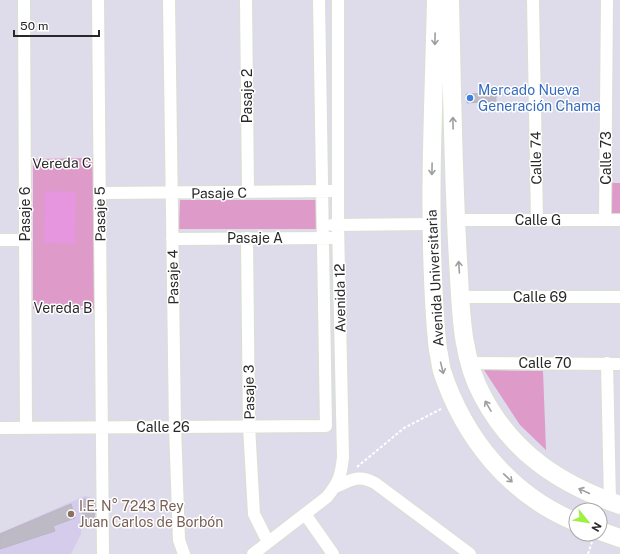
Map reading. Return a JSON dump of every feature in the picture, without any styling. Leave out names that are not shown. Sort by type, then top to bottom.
[{"type":"street","name":"Pasaje 6","points":[[24,0],[26,428]]},
{"type":"street","name":"Pasaje 5","points":[[98,0],[103,554]]},
{"type":"street","name":"Pasaje 4","points":[[169,0],[175,427],[179,540],[184,554]]},
{"type":"street","name":"Pasaje 2","points":[[246,0],[248,192]]},
{"type":"street","name":"Avenida 12","points":[[320,0],[326,426]]},
{"type":"street","name":"Avenida 12","points":[[253,554],[327,497],[335,487],[341,475],[343,457],[338,238],[338,0]]},
{"type":"street","name":"Avenida Universitaria","points":[[436,0],[430,224],[436,332],[442,369],[453,402],[468,429],[487,456],[510,480],[538,502],[568,519]]},
{"type":"street","name":"Avenida Universitaria","points":[[450,0],[456,220],[460,297],[463,333],[469,363],[482,394],[496,420],[515,443],[537,463],[561,479],[586,492],[615,504]]},
{"type":"street","name":"Calle 74","points":[[533,0],[537,220]]},
{"type":"street","name":"Calle 73","points":[[605,220],[607,0]]},
{"type":"street","name":"Pasaje C","points":[[100,193],[172,194],[338,191]]},
{"type":"street","name":"Calle G","points":[[456,220],[620,220]]},
{"type":"street","points":[[323,225],[430,224]]},
{"type":"street","name":"Pasaje 3","points":[[247,238],[249,426],[254,514],[268,542]]},
{"type":"street","name":"Pasaje A","points":[[172,239],[338,238]]},
{"type":"street","points":[[0,240],[25,240]]},
{"type":"street","name":"Calle 69","points":[[460,297],[620,297]]},
{"type":"street","name":"Calle 70","points":[[469,363],[620,364]]},
{"type":"street","points":[[607,364],[615,504]]},
{"type":"street","name":"Calle 26","points":[[0,428],[326,426]]},
{"type":"street","points":[[335,487],[359,477],[376,483],[470,554]]},
{"type":"street","points":[[305,514],[333,554]]},
{"type":"street","points":[[608,537],[620,538]]},
{"type":"path","name":"Vereda C","points":[[25,164],[99,163]]},
{"type":"path","name":"Vereda B","points":[[26,308],[101,307]]},
{"type":"path","points":[[352,471],[404,428],[453,402]]},
{"type":"path","points":[[588,554],[593,542]]},
{"type":"shaded area","points":[[94,158],[94,309],[33,309],[33,159]]},
{"type":"shaded area","points":[[609,183],[620,183],[620,213],[609,213]]},
{"type":"shaded area","points":[[45,191],[76,192],[75,244],[44,243]]},
{"type":"shaded area","points":[[180,200],[321,200],[321,229],[179,229]]},
{"type":"shaded area","points":[[484,370],[543,371],[546,450],[520,425]]},
{"type":"shaded area","name":"I.E. N° 7243 Rey Juan Carlos de Borbón","points":[[85,496],[97,499],[96,528],[81,528],[81,534],[71,554],[0,554],[0,533]]},
{"type":"building","points":[[496,93],[496,101],[467,103],[466,94]]},
{"type":"building","points":[[84,499],[96,500],[93,526],[81,525]]},
{"type":"building","points":[[71,504],[75,518],[53,526],[55,531],[0,549],[0,534]]},
{"type":"place","name":"Mercado Nueva Generación Chama","points":[[470,98]]},
{"type":"place","name":"I.E. N° 7243 Rey Juan Carlos de Borbón","points":[[71,514]]}]
